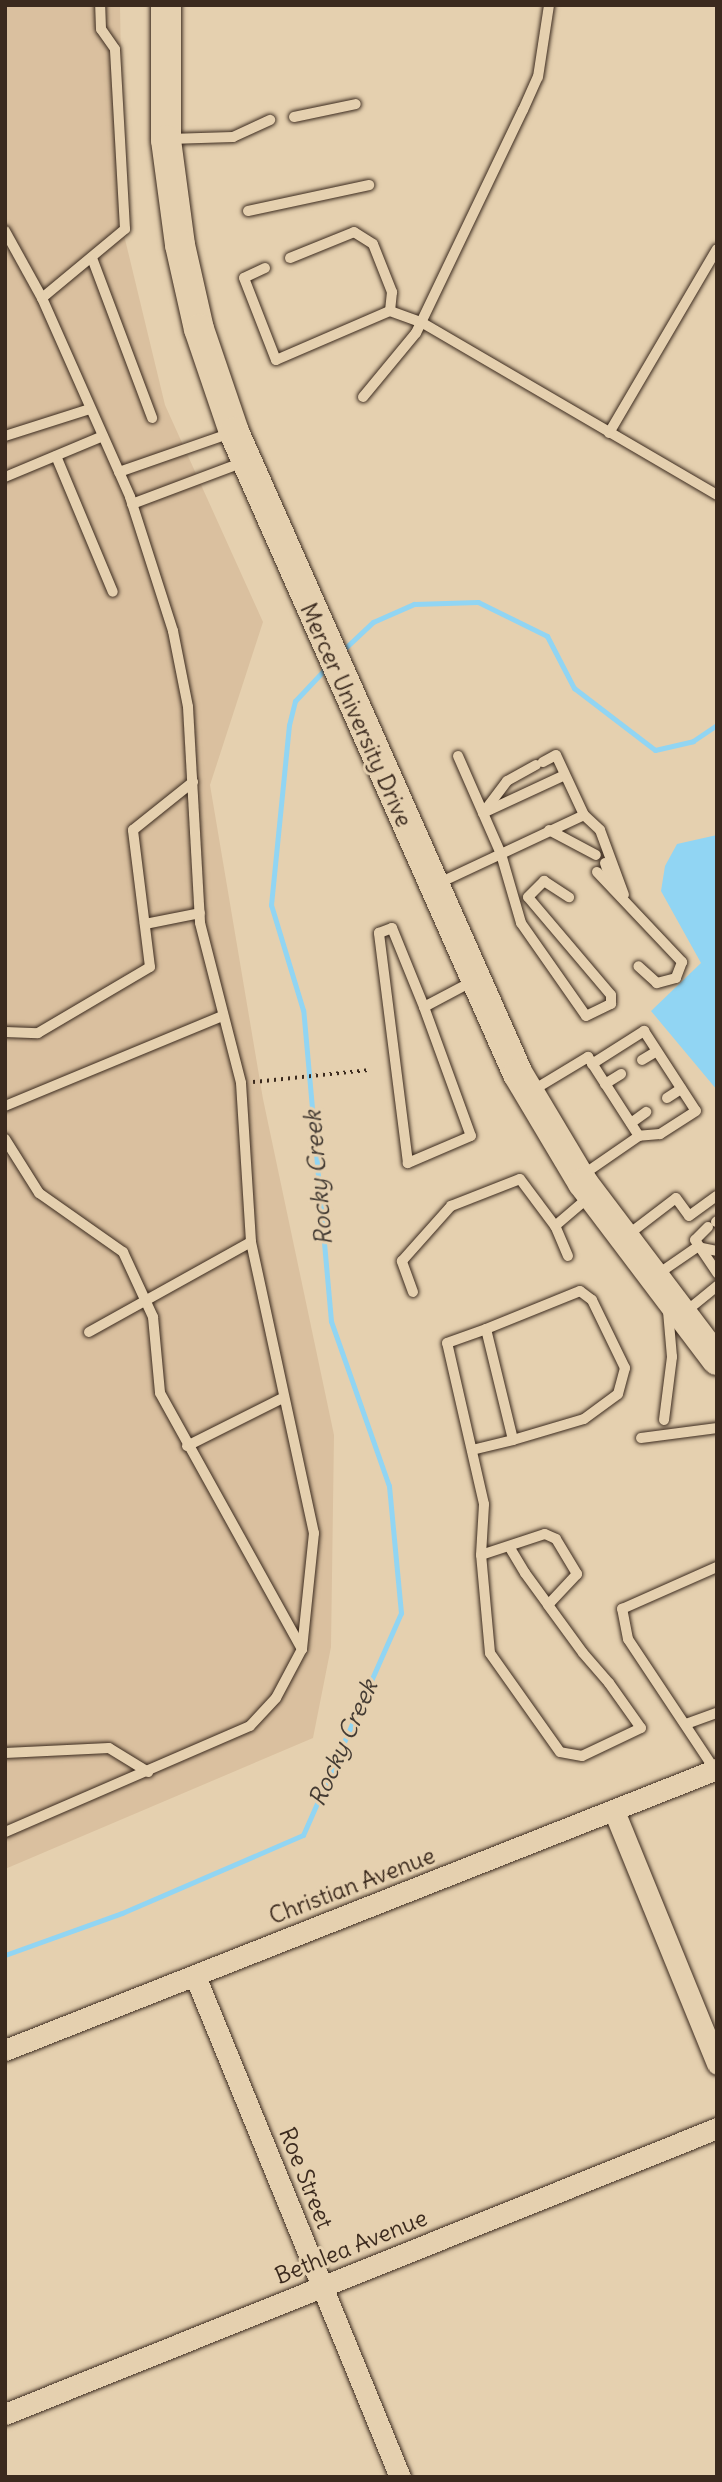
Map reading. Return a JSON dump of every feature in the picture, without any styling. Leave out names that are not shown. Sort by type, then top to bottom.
[{"type":"main road","name":"Mercer University Drive","points":[[166,5],[166,139],[199,329],[234,432],[290,568],[356,710],[432,886],[529,1093],[585,1186],[717,1360]]},
{"type":"street","name":"Christian Avenue","points":[[5,2050],[716,1769]]},
{"type":"street","points":[[614,1811],[717,2064]]},
{"type":"street","name":"Roe Street","points":[[195,1976],[400,2477]]},
{"type":"street","name":"Bethlea Avenue","points":[[5,2414],[717,2128]]},
{"type":"lane","points":[[42,298],[125,229],[115,49],[101,29],[100,5]]},
{"type":"lane","points":[[363,397],[421,322],[538,77],[549,5]]},
{"type":"lane","points":[[295,117],[356,104]]},
{"type":"lane","points":[[166,139],[233,137],[270,120]]},
{"type":"lane","points":[[248,211],[369,185]]},
{"type":"lane","points":[[5,231],[42,298],[119,472],[173,631],[188,707],[200,913],[220,1017],[241,1083],[251,1242],[314,1533],[302,1649],[276,1698],[250,1726],[5,1832]]},
{"type":"lane","points":[[289,258],[354,232],[373,244],[392,292],[390,312]]},
{"type":"lane","points":[[609,433],[717,249]]},
{"type":"lane","points":[[92,258],[152,418]]},
{"type":"lane","points":[[265,268],[244,278],[276,360],[390,312],[421,322],[717,495]]},
{"type":"lane","points":[[5,436],[90,409]]},
{"type":"lane","points":[[119,472],[234,432]]},
{"type":"lane","points":[[5,477],[103,436]]},
{"type":"lane","points":[[56,456],[113,592]]},
{"type":"lane","points":[[132,504],[247,462]]},
{"type":"lane","points":[[483,813],[507,780],[556,755],[584,815],[600,830],[624,895]]},
{"type":"lane","points":[[458,756],[501,853],[521,923],[586,1016],[611,1004],[611,995],[528,897],[544,881],[569,897]]},
{"type":"lane","points":[[483,813],[565,775]]},
{"type":"lane","points":[[5,1032],[38,1033],[150,967],[133,830],[192,782]]},
{"type":"lane","points":[[432,886],[584,815]]},
{"type":"lane","points":[[549,830],[594,861],[682,962],[676,978],[657,983],[638,966]]},
{"type":"lane","points":[[145,924],[200,913]]},
{"type":"lane","points":[[392,928],[424,1007],[471,1136],[408,1163],[379,933],[392,928]]},
{"type":"lane","points":[[424,1007],[475,980]]},
{"type":"lane","points":[[5,1106],[220,1017]]},
{"type":"lane","points":[[555,1226],[585,1186],[639,1136],[660,1134],[696,1111],[644,1031],[592,1064]]},
{"type":"lane","points":[[642,1060],[657,1051]]},
{"type":"lane","points":[[529,1093],[588,1057],[639,1136]]},
{"type":"lane","points":[[605,1084],[621,1074]]},
{"type":"lane","points":[[667,1098],[681,1089]]},
{"type":"lane","points":[[631,1123],[646,1112]]},
{"type":"lane","points":[[5,1139],[39,1194],[123,1252],[148,1298],[155,1377],[187,1446],[302,1649]]},
{"type":"lane","points":[[413,1292],[402,1261],[451,1206],[520,1179],[555,1226],[568,1256]]},
{"type":"lane","points":[[622,1238],[676,1198],[689,1216],[717,1196]]},
{"type":"lane","points":[[713,1223],[695,1240],[697,1247],[717,1273]]},
{"type":"lane","points":[[89,1332],[251,1242]]},
{"type":"lane","points":[[697,1247],[717,1251]]},
{"type":"lane","points":[[664,1420],[671,1357],[658,1284],[697,1247]]},
{"type":"lane","points":[[682,1315],[717,1286]]},
{"type":"lane","points":[[472,1450],[584,1419],[618,1394],[625,1368],[592,1300],[580,1291],[447,1343],[484,1504],[481,1555],[490,1653],[560,1752],[582,1756],[640,1728],[548,1605],[510,1548]]},
{"type":"lane","points":[[486,1329],[513,1440]]},
{"type":"lane","points":[[187,1446],[284,1398]]},
{"type":"lane","points":[[641,1438],[717,1428]]},
{"type":"lane","points":[[481,1555],[510,1548],[545,1534],[556,1539],[577,1574],[548,1605]]},
{"type":"lane","points":[[716,1769],[628,1639],[622,1609],[717,1567]]},
{"type":"lane","points":[[686,1724],[717,1713]]},
{"type":"lane","points":[[5,1753],[109,1748],[148,1772]]},
{"type":"path","points":[[271,1080],[370,1070]]},
{"type":"shaded area","points":[[5,5],[120,5],[124,235],[165,405],[263,622],[210,785],[263,1099],[334,1435],[331,1647],[313,1738],[5,1869]]},
{"type":"water","points":[[717,835],[717,1090],[651,1011],[701,963],[661,891],[665,866],[677,844]]},
{"type":"waterway","name":"Rocky Creek","points":[[341,652],[373,622],[414,604],[478,602],[547,636],[574,688],[655,750],[693,741],[717,725]]},
{"type":"waterway","name":"Rocky Creek","points":[[5,1955],[122,1913],[303,1835],[401,1613],[389,1486],[331,1321],[303,1010],[271,905],[289,725],[295,701],[327,667]]}]
